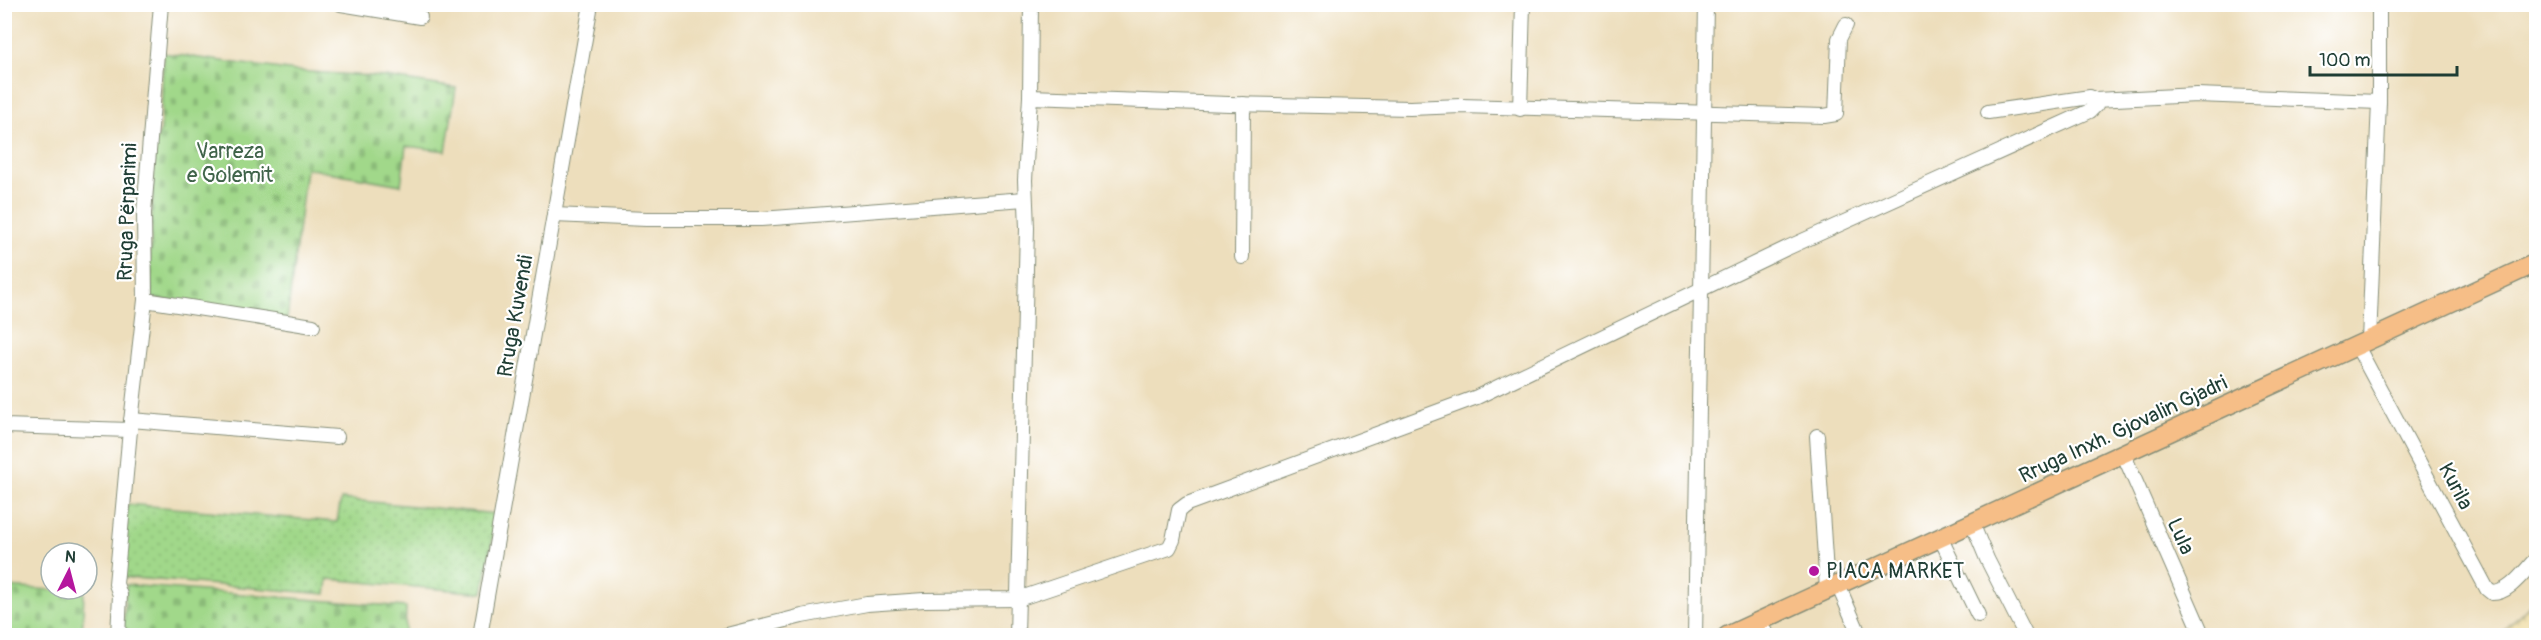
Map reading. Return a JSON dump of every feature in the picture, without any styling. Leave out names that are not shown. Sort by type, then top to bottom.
[{"type":"main road","name":"Rruga Inxh. Gjovalin Gjadri","points":[[1727,636],[1764,628],[1832,587],[2536,263]]},
{"type":"street","name":"Rruga Përparimi","points":[[118,636],[120,596],[116,584],[130,425],[145,300],[144,213],[161,4]]},
{"type":"street","points":[[341,4],[420,17]]},
{"type":"street","name":"Rruga Kuvendi","points":[[480,636],[591,4]]},
{"type":"street","points":[[1017,636],[1031,4]]},
{"type":"street","points":[[1520,109],[1523,4]]},
{"type":"street","points":[[1695,636],[1699,290],[1706,4]]},
{"type":"street","points":[[2363,343],[2379,102],[2379,4]]},
{"type":"street","points":[[1030,97],[1243,104],[1814,116],[1836,114],[1839,39],[1846,25]]},
{"type":"street","points":[[1988,112],[2090,97],[2095,100],[2198,96],[2379,102]]},
{"type":"street","points":[[723,636],[802,616],[867,604],[924,600],[1018,599],[1169,548],[1173,540],[1179,510],[1187,504],[1477,397],[1699,290],[2090,111],[2096,105],[2095,100]]},
{"type":"street","points":[[1242,257],[1243,104]]},
{"type":"street","points":[[554,215],[646,219],[761,219],[1025,199]]},
{"type":"street","points":[[145,300],[313,326]]},
{"type":"street","name":"Kurila","points":[[2363,343],[2487,589],[2492,593],[2506,589],[2536,559]]},
{"type":"street","points":[[4,426],[130,425],[337,437]]},
{"type":"street","points":[[1817,436],[1832,587],[1860,636]]},
{"type":"street","name":"Lula","points":[[2123,453],[2203,636]]},
{"type":"street","points":[[1972,523],[1987,560],[2026,636]]},
{"type":"street","points":[[1941,537],[1978,615]]},
{"type":"green space","name":"Varreza e Golemit","points":[[163,53],[296,71],[385,77],[456,88],[446,151],[406,146],[401,185],[306,168],[287,319],[152,298],[150,263],[155,142],[161,130]]},
{"type":"green space","points":[[341,499],[497,514],[483,593],[328,579],[326,594],[122,577],[127,504],[337,522]]},
{"type":"green space","points":[[126,585],[406,607],[405,635],[123,636]]},
{"type":"green space","points":[[4,587],[39,589],[39,601],[84,601],[82,635],[5,635]]},
{"type":"sand","points":[[2536,598],[2536,635],[2500,635]]},
{"type":"place","name":"PIACA MARKET","points":[[1814,571]]}]
